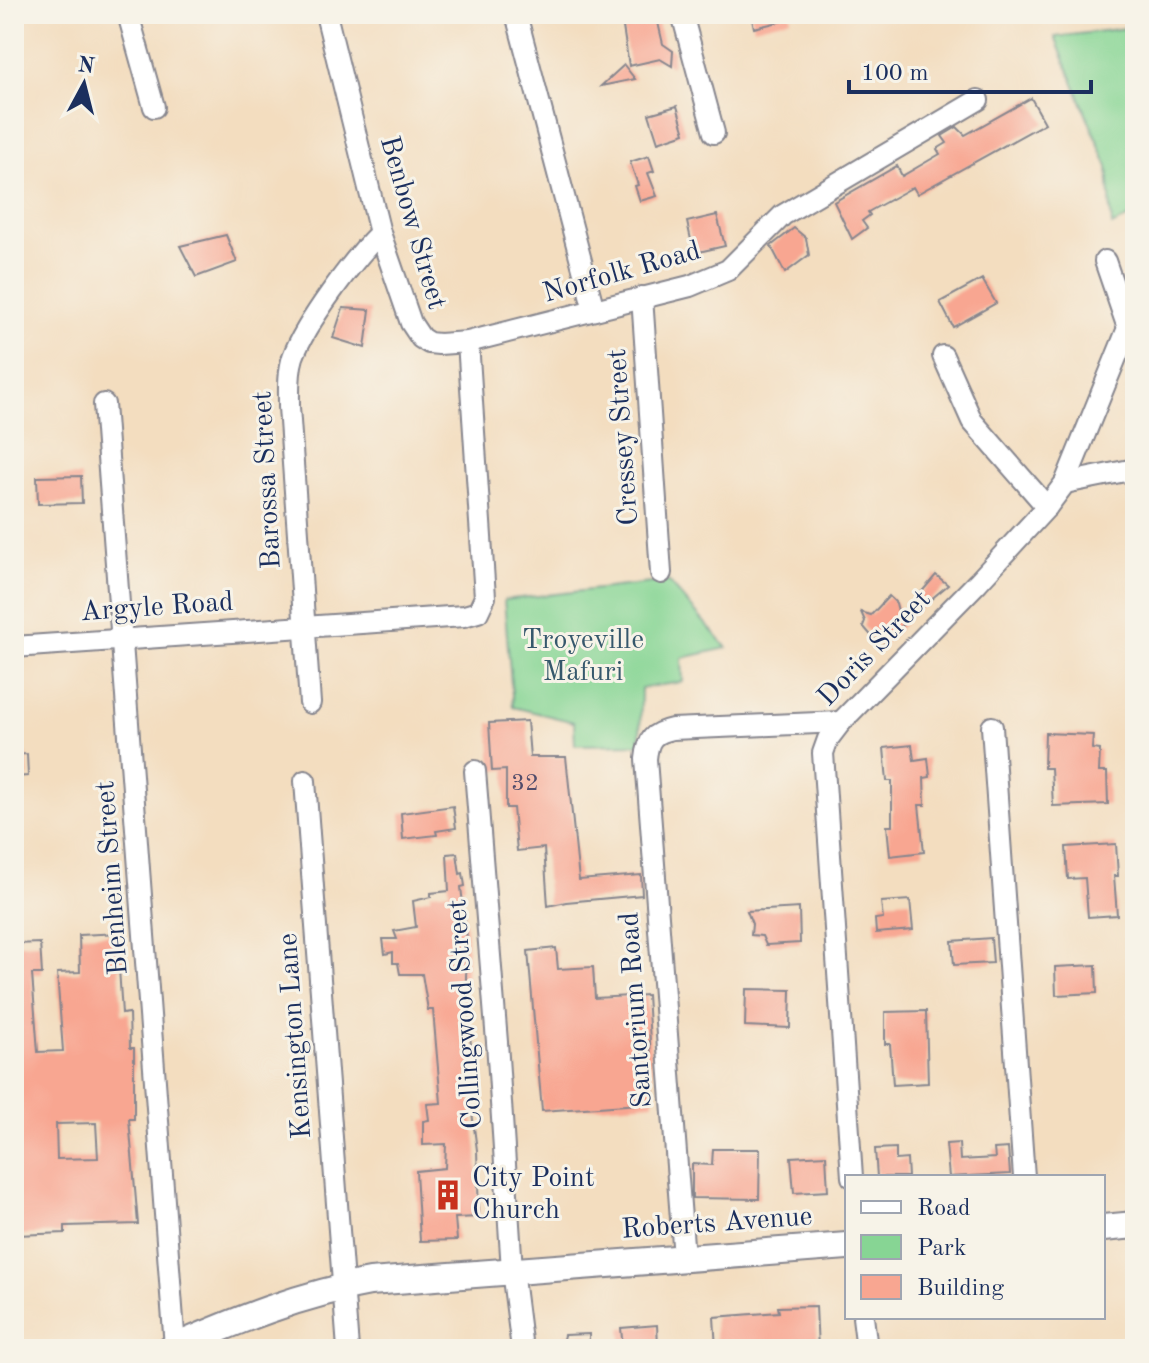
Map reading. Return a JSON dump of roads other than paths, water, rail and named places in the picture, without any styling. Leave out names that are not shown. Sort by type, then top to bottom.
[{"type":"main road","points":[[1105,1228],[1135,1225]]},
{"type":"main road","name":"Roberts Avenue","points":[[173,1348],[287,1303],[370,1282],[845,1246]]},
{"type":"street","points":[[128,14],[154,107]]},
{"type":"street","name":"Benbow Street","points":[[326,14],[380,233],[415,332],[429,343],[468,342],[485,597],[478,612],[448,616]]},
{"type":"street","points":[[516,14],[594,310]]},
{"type":"street","points":[[682,14],[714,133]]},
{"type":"street","name":"Norfolk Road","points":[[468,342],[706,281],[728,270],[783,215],[978,100]]},
{"type":"street","name":"Barossa Street","points":[[310,703],[289,407],[290,371],[308,328],[366,247],[380,233]]},
{"type":"street","name":"Doris Street","points":[[852,1175],[823,753],[828,739],[841,722],[879,686],[1047,507],[1065,483],[1128,328],[1105,261]]},
{"type":"street","name":"Cressey Street","points":[[642,297],[661,573]]},
{"type":"street","points":[[943,356],[972,421],[1047,507]]},
{"type":"street","name":"Blenheim Street","points":[[104,404],[173,1348]]},
{"type":"street","points":[[1065,483],[1135,469]]},
{"type":"street","name":"Argyle Road","points":[[14,647],[448,616]]},
{"type":"street","name":"Santorium Road","points":[[684,1258],[646,759],[648,742],[655,734],[672,729],[841,722]]},
{"type":"street","points":[[992,727],[1024,1175]]},
{"type":"street","name":"Collingwood Street","points":[[475,771],[512,1270],[522,1349]]},
{"type":"street","name":"Kensington Lane","points":[[305,781],[348,1349]]},
{"type":"street","points":[[863,1319],[867,1349]]},
{"type":"place","name":"City Point Church","points":[[448,1195]]},
{"type":"park label","name":"Troyeville Mafuri","points":[[583,657]]}]
